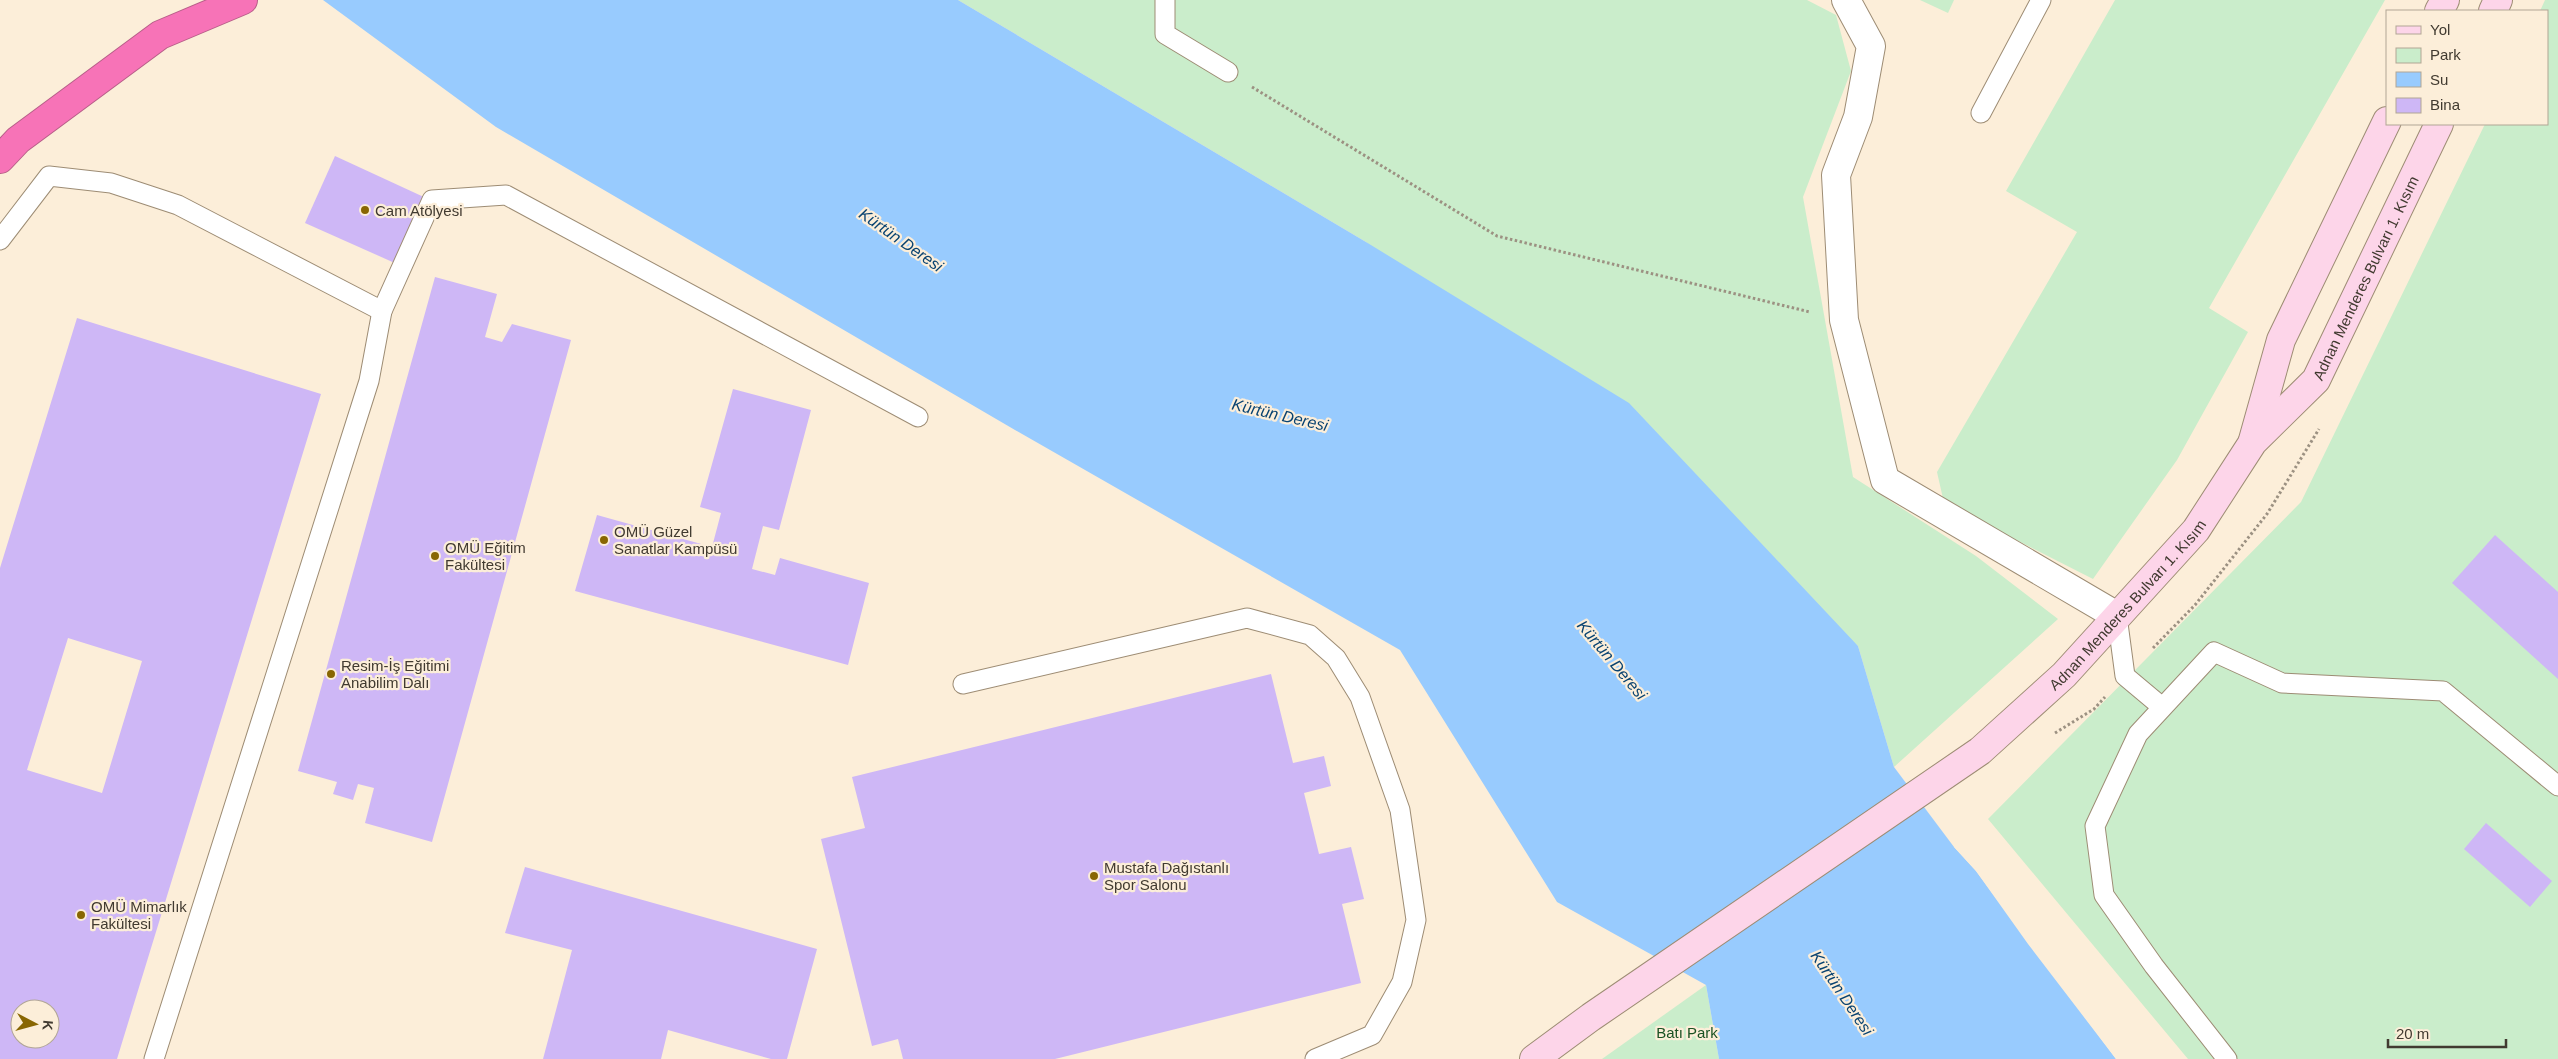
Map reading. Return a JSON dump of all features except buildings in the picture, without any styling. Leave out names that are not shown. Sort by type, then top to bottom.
[{"type":"highway","points":[[0,159],[18,140],[160,35],[243,0]]},
{"type":"main road","name":"Adnan Menderes Bulvarı 1. Kısım","points":[[2253,442],[2282,340],[2386,123]]},
{"type":"main road","name":"Adnan Menderes Bulvarı 1. Kısım","points":[[1534,1059],[1590,1017],[1980,750],[2064,675],[2196,530],[2253,442],[2316,380],[2439,125]]},
{"type":"street","points":[[1846,0],[1871,46],[1858,117],[1836,175],[1844,320],[1885,480],[2117,616]]},
{"type":"lane","points":[[1165,0],[1165,34],[1228,72]]},
{"type":"lane","points":[[1981,113],[2041,0]]},
{"type":"lane","points":[[0,240],[48,176],[111,183],[178,205],[382,311]]},
{"type":"lane","points":[[154,1059],[369,382],[382,311],[432,200],[506,195],[918,418]]},
{"type":"lane","points":[[2117,616],[2125,676],[2162,707]]},
{"type":"lane","points":[[963,684],[1247,618],[1310,635],[1336,658],[1360,697],[1400,810],[1416,920],[1402,982],[1372,1035],[1315,1059]]},
{"type":"lane","points":[[2227,1059],[2154,966],[2104,895],[2095,826],[2138,734],[2214,652],[2282,683],[2443,692],[2558,786]]},
{"type":"path","points":[[1228,72],[1497,236],[1844,320]]},
{"type":"green space","points":[[958,0],[1807,0],[1836,15],[1851,71],[1803,197],[1853,477],[1976,556],[2058,619],[1894,767],[1858,646],[1366,242]]},
{"type":"green space","points":[[1920,0],[1954,0],[1948,13]]},
{"type":"green space","points":[[2115,0],[2385,0],[2209,308],[2248,332],[2177,460],[2093,579],[1944,503],[1937,472],[2077,232],[2006,191]]},
{"type":"green space","points":[[2545,0],[2558,0],[2558,1059],[2188,1059],[1988,819],[2301,502],[2485,125],[2548,125],[2548,10],[2540,10]]},
{"type":"green space","name":"Batı Park","points":[[1706,985],[1719,1059],[1602,1059]]},
{"type":"water","name":"Kürtün Deresi","points":[[323,0],[958,0],[1366,242],[1629,403],[1858,646],[1894,767],[1954,847],[1976,871],[2116,1059],[1719,1059],[1706,985],[1557,902],[1400,650],[1015,430],[496,127]]},
{"type":"pier","points":[[1956,845],[1978,870],[2119,1059],[2116,1059],[2028,944],[1976,871],[1954,847]]},
{"type":"place","name":"Cam Atölyesi","points":[[365,210]]},
{"type":"place","name":"OMÜ Güzel Sanatlar Kampüsü","points":[[604,540]]},
{"type":"place","name":"OMÜ Eğitim Fakültesi","points":[[435,556]]},
{"type":"place","name":"Resim-İş Eğitimi Anabilim Dalı","points":[[331,674]]},
{"type":"place","name":"Mustafa Dağıstanlı Spor Salonu","points":[[1094,876]]},
{"type":"place","name":"OMÜ Mimarlık Fakültesi","points":[[81,915]]}]
